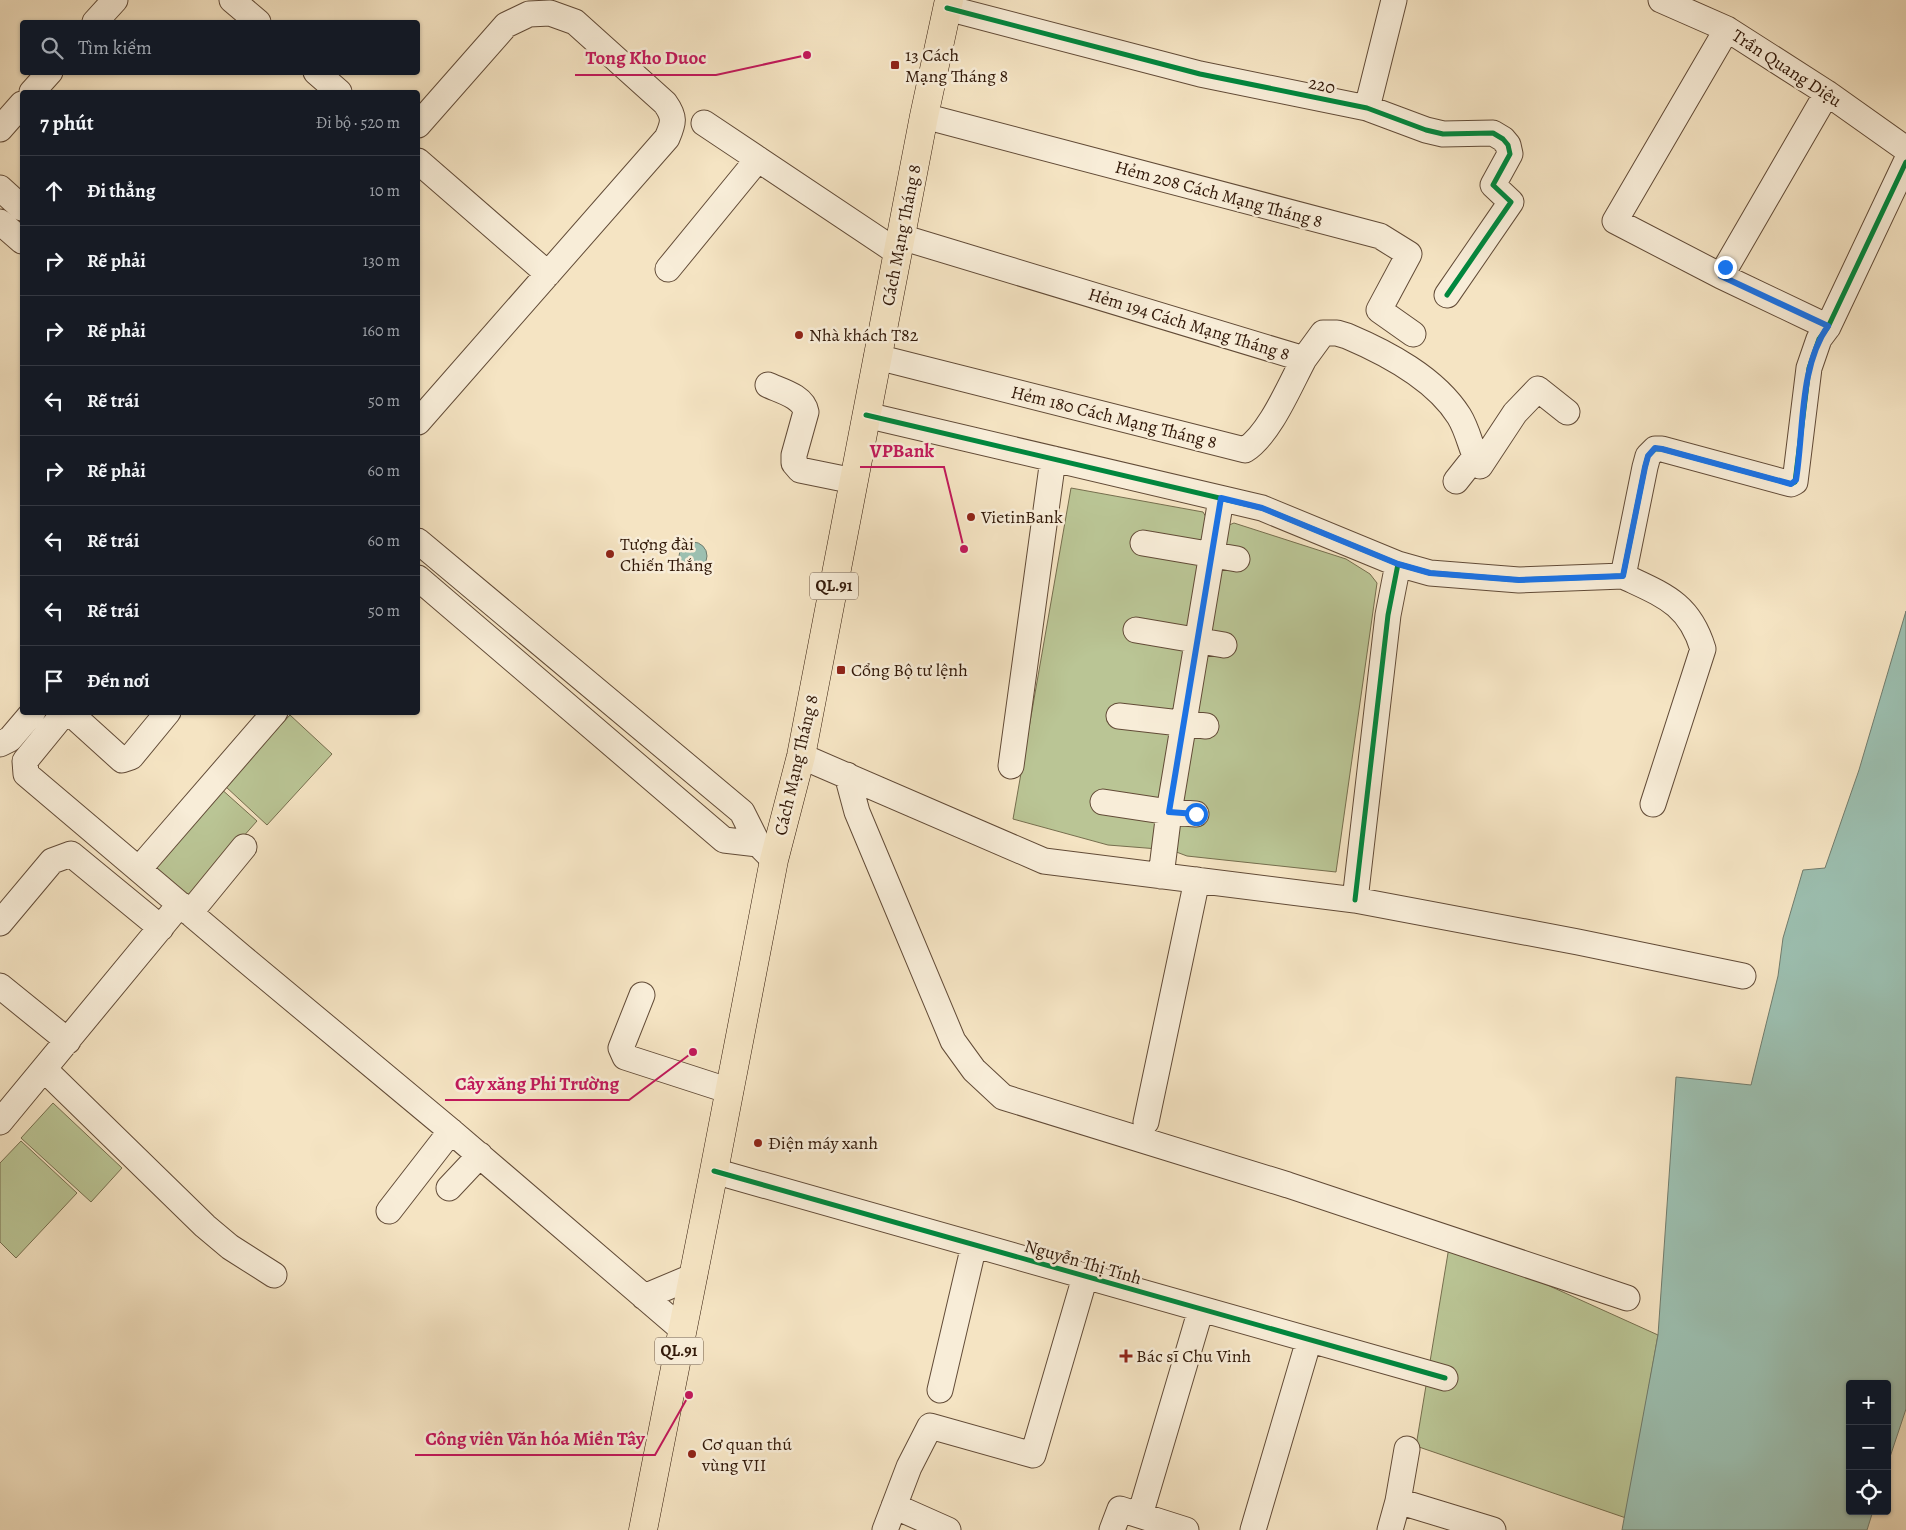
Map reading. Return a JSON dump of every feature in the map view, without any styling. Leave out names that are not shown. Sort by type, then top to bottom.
[{"type":"highway","name":"Cách Mạng Tháng 8","points":[[646,1529],[730,1091],[766,852],[801,756],[924,116],[948,4]]},
{"type":"street","points":[[97,20],[115,0]]},
{"type":"street","points":[[232,0],[256,20]]},
{"type":"street","points":[[1367,108],[1394,0]]},
{"type":"street","name":"Trần Quang Diệu","points":[[1661,0],[1727,29],[1827,93],[1906,149]]},
{"type":"street","name":"220","points":[[948,4],[1200,74],[1367,108],[1426,130],[1443,134],[1493,133],[1503,139],[1508,145],[1510,154],[1493,185],[1511,202],[1446,295]]},
{"type":"street","points":[[420,123],[506,25],[528,14],[550,13],[575,22],[665,103],[671,112],[673,123],[667,138],[420,420]]},
{"type":"street","points":[[1727,29],[1615,221],[1721,276],[1828,326]]},
{"type":"street","points":[[34,90],[47,75]]},
{"type":"street","points":[[319,75],[337,90]]},
{"type":"street","points":[[1721,276],[1827,93]]},
{"type":"street","points":[[0,129],[20,106]]},
{"type":"street","name":"Hẻm 208 Cách Mạng Tháng 8","points":[[924,116],[1380,236],[1409,254],[1379,310],[1421,338],[1397,362]]},
{"type":"street","name":"Hẻm 194 Cách Mạng Tháng 8","points":[[704,123],[758,159],[899,244],[1304,359],[1324,333],[1329,332],[1347,336],[1397,362],[1439,391],[1459,416],[1470,439],[1475,457]]},
{"type":"street","points":[[668,268],[758,159]]},
{"type":"street","points":[[1623,576],[1645,467],[1648,456],[1655,448],[1791,484],[1795,482],[1809,368],[1819,339],[1828,326],[1906,162]]},
{"type":"street","points":[[420,163],[548,274]]},
{"type":"street","points":[[0,188],[20,206]]},
{"type":"street","points":[[0,222],[20,239]]},
{"type":"street","name":"Hẻm 180 Cách Mạng Tháng 8","points":[[878,357],[1245,450],[1252,446],[1269,425],[1304,359]]},
{"type":"street","points":[[768,385],[801,400],[805,406],[806,412],[794,455],[794,463],[800,470],[854,482]]},
{"type":"street","points":[[1456,480],[1475,457],[1480,466],[1515,413],[1538,389],[1567,412]]},
{"type":"street","points":[[866,415],[1262,508],[1398,564],[1430,573],[1519,580],[1623,576],[1670,599],[1687,616],[1698,632],[1703,649],[1653,804]]},
{"type":"street","points":[[1011,766],[1053,459]]},
{"type":"street","points":[[1161,876],[1169,812],[1195,725],[1197,640],[1221,498]]},
{"type":"street","points":[[420,543],[742,812],[766,852]]},
{"type":"street","points":[[1143,544],[1237,558]]},
{"type":"street","points":[[1355,900],[1388,615],[1398,564]]},
{"type":"street","points":[[420,580],[724,840],[766,852]]},
{"type":"street","points":[[1136,630],[1224,645]]},
{"type":"street","points":[[0,744],[10,739],[30,715]]},
{"type":"street","points":[[64,715],[26,761],[26,774],[452,1131],[683,1330]]},
{"type":"street","points":[[70,715],[122,760],[131,758],[166,715]]},
{"type":"street","points":[[139,869],[272,715]]},
{"type":"street","points":[[1119,716],[1195,725]]},
{"type":"street","points":[[801,756],[1044,861],[1355,900],[1578,942],[1743,976]]},
{"type":"street","points":[[847,775],[857,812],[953,1041],[974,1070],[1003,1097],[1288,1185],[1627,1298]]},
{"type":"street","points":[[1103,802],[1196,814]]},
{"type":"street","points":[[0,1122],[161,928],[185,908],[244,847]]},
{"type":"street","points":[[0,923],[52,860],[71,854],[161,928]]},
{"type":"street","points":[[1146,1122],[1197,880]]},
{"type":"street","points":[[0,986],[68,1041]]},
{"type":"street","points":[[642,995],[621,1048],[626,1057],[730,1091]]},
{"type":"street","points":[[44,1070],[205,1226],[230,1247],[274,1275]]},
{"type":"street","points":[[389,1211],[452,1131]]},
{"type":"street","points":[[448,1188],[480,1155]]},
{"type":"street","name":"Nguyễn Thị Tính","points":[[714,1171],[1444,1378]]},
{"type":"street","points":[[940,1390],[974,1245]]},
{"type":"street","points":[[644,1297],[694,1276]]},
{"type":"street","points":[[885,1530],[909,1467],[930,1426],[1033,1455],[1086,1276]]},
{"type":"street","points":[[1140,1515],[1201,1309]]},
{"type":"street","points":[[1253,1530],[1310,1340]]},
{"type":"street","points":[[1390,1530],[1398,1502],[1407,1449]]},
{"type":"street","points":[[1398,1502],[1493,1530]]},
{"type":"street","points":[[894,1506],[948,1530]]},
{"type":"street","points":[[1112,1530],[1120,1509],[1186,1530]]},
{"type":"green space","points":[[1071,488],[1203,512],[1209,522],[1224,527],[1234,523],[1346,559],[1370,574],[1377,583],[1336,872],[1187,856],[1171,850],[1108,845],[1013,819]]},
{"type":"green space","points":[[290,715],[332,754],[267,825],[225,786]]},
{"type":"green space","points":[[219,787],[257,821],[189,898],[151,864]]},
{"type":"green space","points":[[53,1103],[122,1168],[91,1202],[21,1138]]},
{"type":"green space","points":[[21,1141],[77,1193],[16,1258],[0,1242],[0,1163]]},
{"type":"green space","points":[[1450,1241],[1658,1335],[1626,1518],[1416,1446]]},
{"type":"shaded area","points":[[693,542],[703,546],[707,556],[703,566],[693,570],[683,566],[679,556],[683,546]]},
{"type":"shaded area","points":[[1906,611],[1906,1409],[1891,1454],[1891,1380],[1846,1380],[1846,1515],[1872,1515],[1867,1530],[1622,1530],[1658,1335],[1676,1077],[1751,1085],[1778,976],[1783,938],[1803,870],[1825,868],[1859,770]]},
{"type":"cycle path","points":[[947,8],[1200,74],[1367,108],[1426,130],[1443,134],[1493,133],[1503,139],[1508,145],[1510,154],[1493,185],[1511,202],[1447,295]]},
{"type":"cycle path","points":[[1398,564],[1430,573],[1519,580],[1623,576],[1645,467],[1648,456],[1655,449],[1662,449],[1791,484],[1795,482],[1809,368],[1819,339],[1828,327],[1906,162]]},
{"type":"cycle path","points":[[866,415],[1262,508],[1398,564],[1388,615],[1355,900]]},
{"type":"cycle path","points":[[714,1171],[1445,1378]]},
{"type":"place","name":"Tong Kho Duoc","points":[[807,55]]},
{"type":"place","name":"13 Cách Mạng Tháng 8","points":[[895,65]]},
{"type":"place","name":"Nhà khách T82","points":[[799,335]]},
{"type":"place","name":"VietinBank","points":[[971,517]]},
{"type":"place","name":"VPBank","points":[[964,549]]},
{"type":"place","name":"Tượng đài Chiến Thắng","points":[[610,554]]},
{"type":"place","name":"Cổng Bộ tư lệnh","points":[[841,670]]},
{"type":"place","name":"Cây xăng Phi Trường","points":[[693,1052]]},
{"type":"place","name":"Điện máy xanh","points":[[758,1143]]},
{"type":"place","name":"Bác sĩ Chu Vinh","points":[[1126,1356]]},
{"type":"place","name":"Công viên Văn hóa Miền Tây","points":[[689,1395]]},
{"type":"place","name":"Cơ quan thú vùng VII","points":[[692,1454]]},
{"type":"route","points":[[1196,814],[1169,812],[1221,498],[1262,508],[1398,564],[1430,573],[1519,580],[1623,576],[1645,467],[1648,456],[1655,448],[1791,484],[1796,480],[1809,368],[1819,339],[1828,326],[1721,276],[1725,267]]}]
